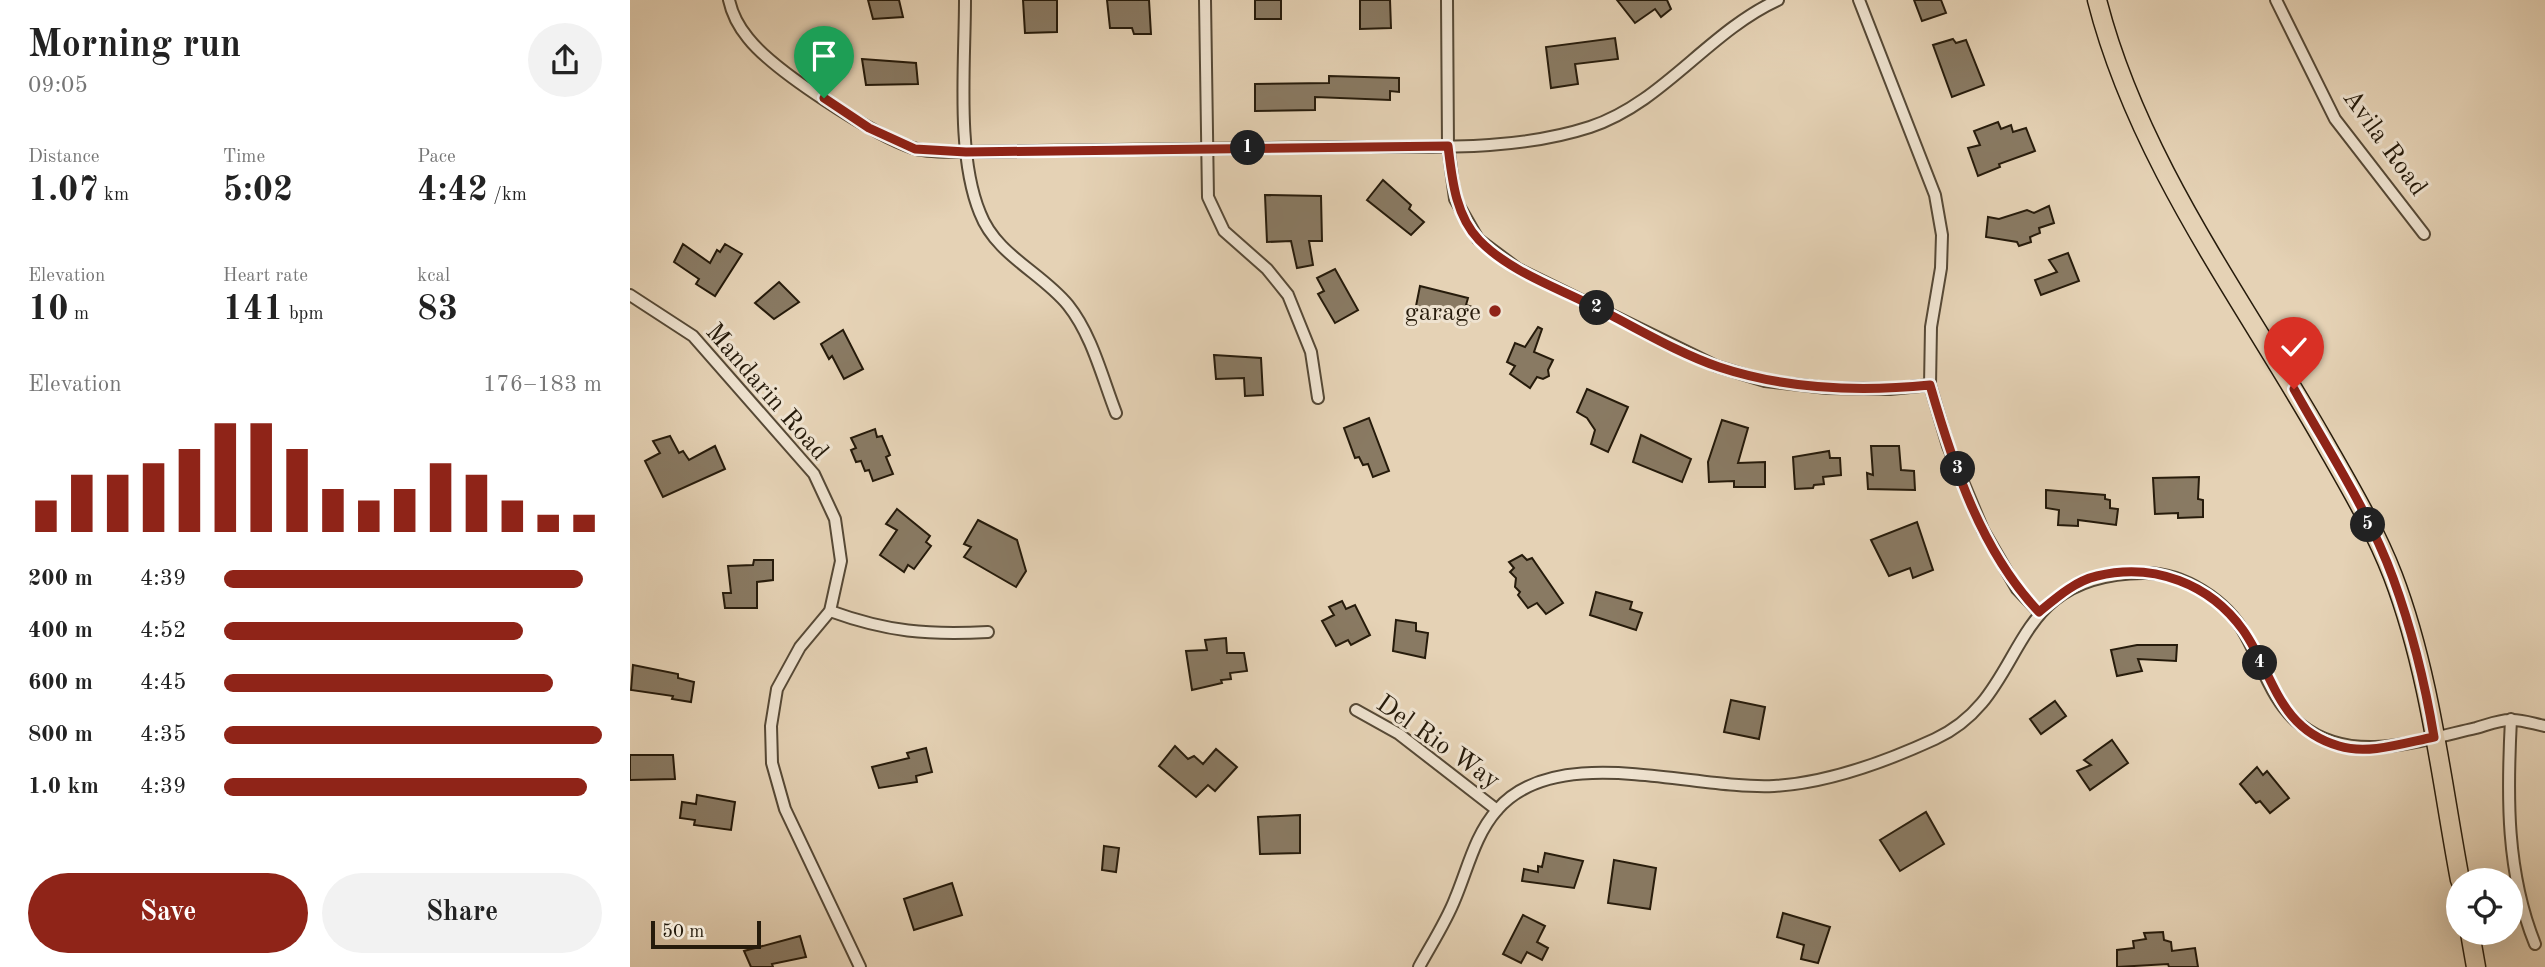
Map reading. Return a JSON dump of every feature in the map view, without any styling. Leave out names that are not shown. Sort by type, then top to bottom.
[{"type":"main road","points":[[2097,0],[2129,98],[2174,189],[2342,474],[2393,576],[2423,673],[2458,868]]},
{"type":"main road","points":[[2472,945],[2476,967]]},
{"type":"street","points":[[729,0],[732,12],[748,39],[780,68],[869,128],[915,149],[966,152],[1448,146],[1534,141],[1592,127],[1641,102],[1719,38],[1777,0]]},
{"type":"street","points":[[965,0],[966,152],[969,180],[980,215],[998,244],[1066,303],[1081,324],[1116,412]]},
{"type":"street","points":[[1205,0],[1208,197],[1224,231],[1267,269],[1288,295],[1311,352],[1318,398]]},
{"type":"street","points":[[1447,0],[1448,146],[1455,199],[1478,239],[1518,270],[1716,366],[1765,381],[1827,388],[1889,389],[1930,385]]},
{"type":"street","points":[[1859,0],[1935,195],[1942,235],[1941,268],[1931,327],[1930,385],[1948,446],[1983,530],[2017,589],[2039,612]]},
{"type":"street","name":"Avila Road","points":[[2276,0],[2335,120],[2424,234]]},
{"type":"street","name":"Mandarin Road","points":[[630,295],[693,336],[814,474],[835,519],[841,561],[830,611],[800,647],[777,689],[771,726],[772,763],[785,809],[860,967]]},
{"type":"street","points":[[1419,967],[1454,902],[1480,833],[1515,792],[1547,779],[1582,773],[1639,774],[1708,785],[1762,786],[1835,777],[1938,738],[1966,719],[1988,694],[2039,612],[2066,590],[2097,576],[2147,572],[2185,581],[2214,598],[2244,631],[2277,698],[2300,725],[2339,746],[2378,748],[2511,719],[2545,726]]},
{"type":"street","points":[[830,611],[874,627],[935,634],[988,632]]},
{"type":"street","name":"Del Rio Way","points":[[1356,710],[1399,734],[1497,810]]},
{"type":"street","points":[[2511,719],[2507,804],[2519,906],[2535,944]]},
{"type":"building","points":[[868,0],[899,0],[903,17],[873,19]]},
{"type":"building","points":[[1023,0],[1057,0],[1057,32],[1025,33]]},
{"type":"building","points":[[1107,0],[1149,0],[1151,34],[1134,34],[1132,28],[1110,28]]},
{"type":"building","points":[[1255,0],[1281,0],[1281,19],[1255,19]]},
{"type":"building","points":[[1360,0],[1390,0],[1391,28],[1360,29]]},
{"type":"building","points":[[1617,0],[1667,0],[1671,9],[1661,17],[1655,9],[1635,23]]},
{"type":"building","points":[[1914,0],[1941,0],[1946,13],[1922,21]]},
{"type":"building","points":[[1615,38],[1618,59],[1575,64],[1578,84],[1551,88],[1546,47]]},
{"type":"building","points":[[1953,39],[1956,43],[1966,40],[1984,85],[1952,97],[1933,45]]},
{"type":"building","points":[[862,59],[916,63],[918,84],[866,85]]},
{"type":"building","points":[[1329,76],[1399,78],[1399,92],[1390,91],[1390,100],[1315,97],[1315,110],[1255,111],[1255,84],[1329,83]]},
{"type":"building","points":[[1998,122],[2001,129],[2011,125],[2013,132],[2026,128],[2035,151],[1999,164],[2000,167],[1978,176],[1968,148],[1980,145],[1974,131]]},
{"type":"building","points":[[1383,180],[1411,205],[1409,209],[1424,222],[1411,235],[1367,200]]},
{"type":"building","points":[[1265,195],[1321,196],[1322,241],[1309,241],[1313,265],[1297,268],[1291,241],[1267,242]]},
{"type":"building","points":[[2049,206],[2054,223],[2039,228],[2040,233],[2030,237],[2031,242],[2019,246],[2017,242],[1986,237],[1988,217],[1999,219],[2027,210],[2034,213]]},
{"type":"building","points":[[683,244],[710,263],[717,250],[720,252],[725,244],[742,254],[715,296],[696,284],[699,279],[674,262]]},
{"type":"building","points":[[2068,253],[2079,281],[2041,295],[2035,280],[2057,272],[2049,260]]},
{"type":"building","points":[[1335,269],[1358,310],[1335,323],[1318,294],[1324,291],[1317,278]]},
{"type":"building","points":[[779,282],[799,302],[774,319],[755,303]]},
{"type":"building","points":[[1420,286],[1468,298],[1466,305],[1478,309],[1475,321],[1464,319],[1463,323],[1439,317],[1432,311],[1416,306]]},
{"type":"building","points":[[1538,327],[1542,329],[1534,352],[1553,360],[1548,370],[1549,376],[1543,379],[1537,377],[1530,388],[1510,374],[1515,366],[1507,362],[1515,343],[1525,347]]},
{"type":"building","points":[[843,330],[863,369],[844,379],[832,356],[829,359],[821,344]]},
{"type":"building","points":[[1214,355],[1261,358],[1263,395],[1245,396],[1244,378],[1216,379]]},
{"type":"building","points":[[1587,389],[1628,407],[1608,452],[1591,444],[1595,430],[1587,418],[1577,412]]},
{"type":"building","points":[[1369,418],[1389,471],[1373,477],[1368,464],[1363,465],[1359,457],[1355,458],[1344,428]]},
{"type":"building","points":[[1722,420],[1748,428],[1738,463],[1765,462],[1765,487],[1734,487],[1734,481],[1709,482],[1708,462]]},
{"type":"building","points":[[875,429],[877,437],[882,436],[890,455],[886,457],[893,474],[873,481],[869,470],[865,471],[861,461],[856,462],[851,450],[856,448],[851,438]]},
{"type":"building","points":[[1641,435],[1691,459],[1682,482],[1633,462]]},
{"type":"building","points":[[670,436],[679,453],[683,451],[689,460],[715,446],[725,469],[663,497],[645,461],[660,453],[653,441]]},
{"type":"building","points":[[1871,446],[1899,446],[1901,470],[1914,471],[1915,490],[1868,489],[1867,473],[1873,475]]},
{"type":"building","points":[[1829,451],[1830,458],[1840,458],[1841,475],[1823,477],[1824,484],[1814,485],[1813,488],[1795,489],[1793,457]]},
{"type":"building","points":[[2199,477],[2198,499],[2203,500],[2203,517],[2178,518],[2178,513],[2155,514],[2153,478]]},
{"type":"building","points":[[2046,490],[2105,495],[2105,499],[2110,500],[2110,508],[2118,509],[2116,525],[2078,520],[2078,526],[2058,525],[2059,510],[2046,508]]},
{"type":"building","points":[[897,509],[930,536],[926,542],[931,546],[914,569],[908,565],[904,572],[880,555],[897,530],[886,524]]},
{"type":"building","points":[[978,520],[1017,540],[1026,571],[1016,587],[964,557],[971,547],[964,544]]},
{"type":"building","points":[[1917,522],[1933,570],[1913,578],[1910,568],[1889,576],[1871,540]]},
{"type":"building","points":[[1522,555],[1527,560],[1532,558],[1563,603],[1546,614],[1537,603],[1528,608],[1518,595],[1520,592],[1515,587],[1516,578],[1510,572],[1514,568],[1509,562]]},
{"type":"building","points":[[754,560],[773,560],[773,580],[757,582],[757,608],[725,608],[723,593],[731,593],[728,566],[753,565]]},
{"type":"building","points":[[1596,592],[1632,602],[1630,609],[1642,613],[1636,630],[1590,615]]},
{"type":"building","points":[[1342,601],[1346,609],[1355,605],[1370,635],[1351,645],[1348,640],[1336,646],[1322,621],[1334,615],[1329,607]]},
{"type":"building","points":[[1396,620],[1416,623],[1416,631],[1428,633],[1425,658],[1393,651]]},
{"type":"building","points":[[1226,638],[1227,653],[1244,653],[1247,671],[1230,673],[1231,679],[1192,690],[1186,651],[1207,650],[1205,640]]},
{"type":"building","points":[[2137,645],[2177,645],[2176,661],[2138,659],[2142,671],[2117,676],[2111,650]]},
{"type":"building","points":[[633,665],[678,674],[678,678],[694,682],[691,702],[672,699],[673,696],[631,690]]},
{"type":"building","points":[[1731,700],[1765,707],[1759,739],[1724,732]]},
{"type":"building","points":[[2055,701],[2066,716],[2041,734],[2030,719]]},
{"type":"building","points":[[2112,740],[2128,763],[2090,790],[2077,771],[2091,765],[2084,760]]},
{"type":"building","points":[[1175,746],[1188,759],[1194,756],[1203,764],[1216,749],[1237,767],[1215,791],[1208,785],[1196,797],[1159,766]]},
{"type":"building","points":[[926,748],[932,772],[916,776],[917,782],[879,788],[872,767],[909,758],[907,753]]},
{"type":"building","points":[[630,755],[673,755],[675,779],[630,780]]},
{"type":"building","points":[[2257,767],[2263,775],[2267,771],[2289,798],[2270,813],[2260,801],[2256,803],[2240,784]]},
{"type":"building","points":[[697,795],[735,802],[731,830],[694,825],[695,820],[680,818],[682,802],[696,804]]},
{"type":"building","points":[[1926,812],[1944,844],[1900,871],[1880,840]]},
{"type":"building","points":[[1300,815],[1300,853],[1260,854],[1258,817]]},
{"type":"building","points":[[1104,846],[1119,848],[1116,872],[1102,870]]},
{"type":"building","points":[[1545,853],[1583,861],[1574,888],[1522,881],[1524,869],[1538,872]]},
{"type":"building","points":[[1614,860],[1656,868],[1650,909],[1608,903]]},
{"type":"building","points":[[952,883],[962,915],[914,930],[904,899]]},
{"type":"building","points":[[1783,913],[1830,927],[1818,963],[1801,959],[1804,945],[1777,937]]},
{"type":"building","points":[[1523,915],[1545,926],[1537,942],[1548,948],[1542,960],[1527,952],[1521,963],[1503,954]]},
{"type":"building","points":[[2163,932],[2164,940],[2171,942],[2172,951],[2195,948],[2198,967],[2169,967],[2168,964],[2117,967],[2117,950],[2134,948],[2133,941],[2146,939],[2144,933]]},
{"type":"building","points":[[800,936],[806,957],[772,964],[773,967],[751,967],[744,951]]},
{"type":"place","name":"garage","points":[[1495,311]]},
{"type":"route","points":[[824,98],[869,128],[915,149],[966,152],[1448,146],[1455,199],[1478,239],[1518,270],[1716,366],[1765,381],[1827,388],[1889,389],[1930,385],[1948,446],[1983,530],[2017,589],[2039,612],[2066,590],[2097,576],[2147,572],[2185,581],[2214,598],[2244,631],[2277,698],[2300,725],[2339,746],[2378,748],[2434,737],[2423,673],[2393,576],[2349,486],[2294,389]]}]
